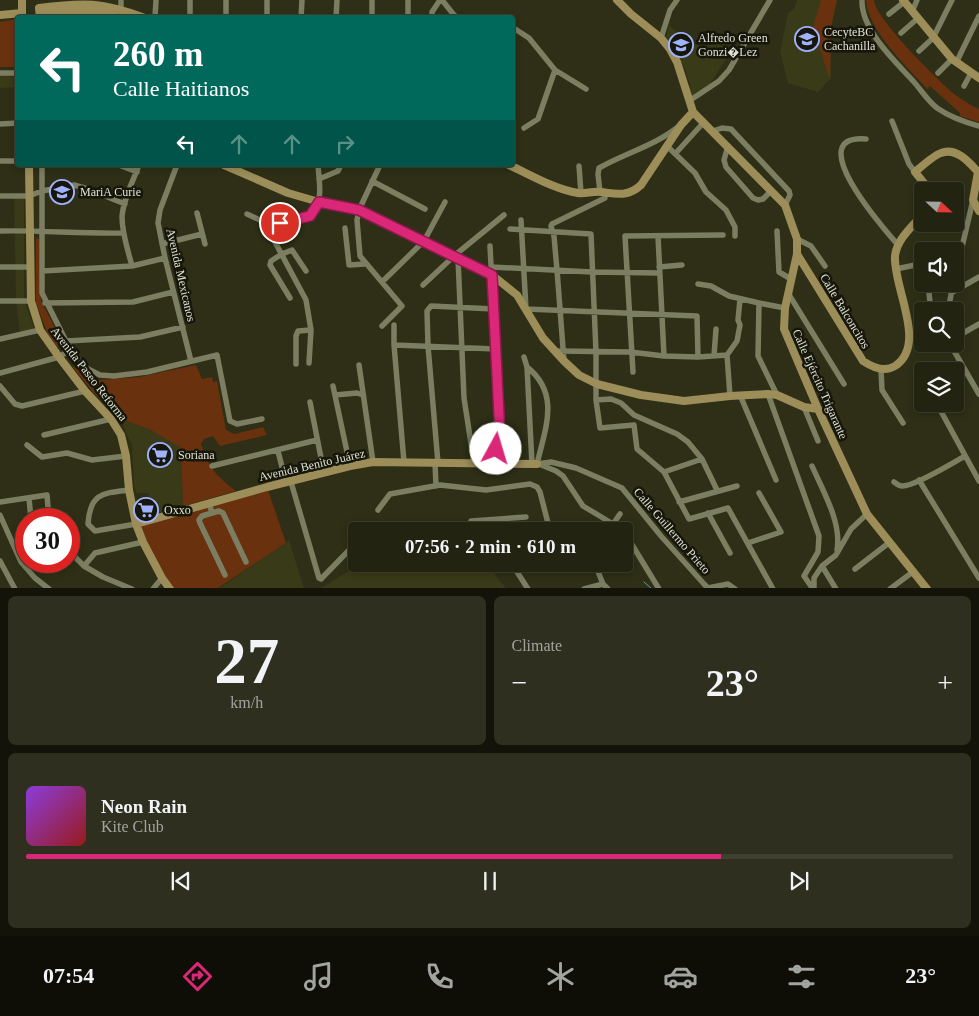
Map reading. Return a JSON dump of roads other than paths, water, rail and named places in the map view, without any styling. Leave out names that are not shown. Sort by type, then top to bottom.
[{"type":"street","points":[[0,15],[22,15],[22,0]]},
{"type":"street","points":[[121,0],[121,9]]},
{"type":"street","points":[[155,15],[156,0]]},
{"type":"street","points":[[190,0],[190,15]]},
{"type":"street","points":[[226,0],[226,15]]},
{"type":"street","points":[[267,0],[267,15]]},
{"type":"street","points":[[301,15],[302,0]]},
{"type":"street","points":[[336,15],[337,0]]},
{"type":"street","points":[[372,0],[372,15]]},
{"type":"street","points":[[408,0],[408,15]]},
{"type":"street","points":[[432,15],[432,12],[441,0],[454,15]]},
{"type":"street","points":[[513,167],[565,190],[580,193],[603,192],[622,194],[634,192],[641,185],[681,125],[693,112],[677,62],[670,49],[661,38],[617,0]]},
{"type":"street","points":[[661,38],[670,10],[677,0]]},
{"type":"street","points":[[689,101],[719,81],[729,70],[770,0]]},
{"type":"street","points":[[862,0],[865,17],[878,41],[936,107],[958,120],[979,126]]},
{"type":"street","points":[[912,12],[917,0]]},
{"type":"street","points":[[918,51],[933,38],[952,0]]},
{"type":"street","points":[[888,14],[904,1],[917,19],[954,61],[979,78]]},
{"type":"street","points":[[39,14],[77,3],[100,4],[137,15]]},
{"type":"street","points":[[39,14],[83,10],[111,15]]},
{"type":"street","points":[[938,73],[954,61],[979,16]]},
{"type":"street","points":[[902,34],[917,19]]},
{"type":"street","points":[[515,29],[529,38],[555,70],[586,89]]},
{"type":"street","points":[[524,128],[538,120],[555,70]]},
{"type":"street","points":[[0,73],[15,73]]},
{"type":"street","points":[[964,86],[971,73]]},
{"type":"street","name":"Calle Ejército Trigarante","points":[[693,112],[785,205],[797,239],[797,254],[785,308],[784,329],[818,409],[867,514],[927,588]]},
{"type":"street","points":[[892,121],[908,164],[923,182]]},
{"type":"street","points":[[675,154],[704,122]]},
{"type":"street","points":[[0,124],[15,123]]},
{"type":"street","points":[[558,351],[558,270],[552,224],[605,198],[598,174],[599,168],[617,158],[663,139],[681,125]]},
{"type":"street","points":[[713,131],[722,128],[731,129],[789,190],[790,195],[785,205]]},
{"type":"street","points":[[866,139],[852,138],[846,142],[841,150],[840,160],[874,218],[898,245]]},
{"type":"street","points":[[667,146],[695,173],[706,192],[726,210],[735,227],[735,236]]},
{"type":"street","points":[[728,146],[724,160],[726,167],[753,198],[763,199],[771,191]]},
{"type":"street","points":[[915,172],[941,152],[965,157],[978,172],[963,242]]},
{"type":"street","points":[[0,161],[15,161]]},
{"type":"street","points":[[579,166],[580,193]]},
{"type":"street","name":"Avenida Paseo Reforma","points":[[29,167],[31,301],[40,330],[86,391],[111,419],[121,435],[126,456],[128,490],[136,524],[143,542],[162,578],[170,588]]},
{"type":"street","name":"Avenida Paseo Reforma","points":[[42,167],[42,293],[71,350],[84,367],[100,375],[114,376],[147,372],[191,361]]},
{"type":"street","points":[[124,167],[137,172]]},
{"type":"street","points":[[132,266],[123,233],[122,216],[138,167]]},
{"type":"street","name":"Avenida Mexicanos","points":[[176,167],[160,210],[158,223],[191,361]]},
{"type":"street","points":[[229,167],[288,193],[319,202],[359,210],[456,257],[491,271],[517,295],[543,338],[558,351],[564,361],[579,376],[597,384],[641,396],[684,401],[740,395],[777,395],[804,407],[818,409]]},
{"type":"street","points":[[309,363],[311,330],[306,300],[275,242],[273,234],[275,227],[280,223],[304,219],[310,216],[319,202],[318,167]]},
{"type":"street","points":[[319,180],[338,171],[340,167]]},
{"type":"street","points":[[379,167],[359,210],[357,220],[360,256],[402,306],[382,326]]},
{"type":"street","points":[[372,181],[425,208]]},
{"type":"street","points":[[0,196],[29,196],[42,191],[74,185],[125,204]]},
{"type":"street","points":[[973,200],[979,211]]},
{"type":"street","points":[[382,282],[424,241],[445,202]]},
{"type":"street","points":[[197,213],[205,244]]},
{"type":"street","points":[[247,214],[275,227]]},
{"type":"street","points":[[423,285],[504,215]]},
{"type":"street","points":[[521,220],[526,309]]},
{"type":"street","points":[[903,423],[882,390],[881,369],[892,368],[900,362],[905,355],[910,337],[895,256],[898,245],[914,224]]},
{"type":"street","points":[[345,228],[349,265],[365,264]]},
{"type":"street","points":[[510,229],[591,234],[596,400],[600,428],[634,425],[637,448],[664,472],[688,519],[728,508],[771,588]]},
{"type":"street","points":[[0,231],[83,234],[123,233]]},
{"type":"street","points":[[777,232],[779,272],[791,280]]},
{"type":"street","points":[[162,244],[202,234]]},
{"type":"street","points":[[633,372],[630,352],[625,236],[723,235]]},
{"type":"street","points":[[658,236],[664,356]]},
{"type":"street","points":[[797,239],[811,246],[825,266]]},
{"type":"street","points":[[490,246],[500,435],[494,463]]},
{"type":"street","points":[[290,298],[270,265],[271,261],[292,250],[306,271]]},
{"type":"street","name":"Calle Balconcitos","points":[[797,254],[863,361],[881,369]]},
{"type":"street","points":[[456,257],[464,398],[474,463]]},
{"type":"street","points":[[42,271],[132,266],[165,258]]},
{"type":"street","points":[[491,271],[524,268],[626,273],[659,270],[682,265]]},
{"type":"street","points":[[896,269],[914,265]]},
{"type":"street","points":[[0,267],[29,267]]},
{"type":"street","points":[[950,302],[951,293],[979,277]]},
{"type":"street","points":[[698,284],[711,286],[729,296],[758,304],[785,308]]},
{"type":"street","points":[[45,302],[133,302],[174,292]]},
{"type":"street","points":[[788,293],[844,384]]},
{"type":"street","points":[[730,396],[727,355],[737,341],[740,325],[738,320],[740,299]]},
{"type":"street","points":[[0,302],[31,301]]},
{"type":"street","points":[[758,304],[758,356],[777,395]]},
{"type":"street","points":[[436,486],[428,346],[428,308],[431,306],[494,309]]},
{"type":"street","points":[[526,309],[697,316],[698,357]]},
{"type":"street","points":[[964,333],[979,324]]},
{"type":"street","points":[[394,325],[404,462]]},
{"type":"street","points":[[66,341],[140,337],[183,327]]},
{"type":"street","points":[[714,356],[716,329]]},
{"type":"street","points":[[0,339],[40,330]]},
{"type":"street","points":[[296,364],[296,336],[298,331],[311,330]]},
{"type":"street","points":[[910,337],[914,335]]},
{"type":"street","points":[[394,345],[496,349]]},
{"type":"street","points":[[0,373],[59,357],[71,350]]},
{"type":"street","points":[[558,351],[630,352],[698,357],[727,355]]},
{"type":"street","points":[[955,352],[979,394]]},
{"type":"street","points":[[191,361],[216,355],[230,421],[237,424],[262,419]]},
{"type":"street","points":[[524,357],[527,367],[535,464]]},
{"type":"street","points":[[359,365],[373,462]]},
{"type":"street","points":[[527,367],[536,374],[548,398],[548,416],[535,464]]},
{"type":"street","points":[[0,386],[15,404],[22,406],[86,391]]},
{"type":"street","points":[[333,386],[350,466]]},
{"type":"street","points":[[768,394],[819,536],[818,552],[804,576],[814,588]]},
{"type":"street","points":[[335,395],[363,395]]},
{"type":"street","points":[[740,395],[776,480]]},
{"type":"street","points":[[596,400],[611,399],[621,403],[634,415],[677,434],[688,442],[702,458],[717,490]]},
{"type":"street","points":[[310,402],[324,473]]},
{"type":"street","points":[[804,407],[818,441]]},
{"type":"street","points":[[941,412],[979,481]]},
{"type":"street","points":[[44,435],[111,419]]},
{"type":"street","points":[[212,466],[317,440]]},
{"type":"street","points":[[27,445],[42,457],[67,453],[92,460],[126,456]]},
{"type":"street","points":[[278,451],[319,578],[322,579],[348,551]]},
{"type":"street","points":[[894,482],[904,486],[964,456]]},
{"type":"street","points":[[664,472],[702,458]]},
{"type":"street","name":"Avenida Benito Juárez","points":[[136,524],[288,482],[373,462],[535,464],[556,470],[564,476],[582,506],[610,522]]},
{"type":"street","name":"Calle Guillermo Prieto","points":[[535,464],[551,462],[576,468],[622,488],[661,536],[708,588],[728,584],[735,588]]},
{"type":"street","points":[[812,466],[836,524],[839,540],[836,555]]},
{"type":"street","points":[[919,480],[979,578]]},
{"type":"street","points":[[378,510],[390,494],[436,486],[486,490],[530,484],[537,486],[547,522]]},
{"type":"street","points":[[679,502],[737,486]]},
{"type":"street","points":[[128,490],[104,493],[91,508],[88,524],[95,532],[136,524]]},
{"type":"street","points":[[748,543],[781,532],[759,493]]},
{"type":"street","points":[[0,502],[47,495],[48,508]]},
{"type":"street","points":[[29,498],[30,508]]},
{"type":"street","points":[[209,503],[212,513]]},
{"type":"street","points":[[225,575],[200,523],[199,520],[202,516],[219,511],[223,513],[246,562]]},
{"type":"street","points":[[708,513],[730,553]]},
{"type":"street","points":[[614,522],[620,514]]},
{"type":"street","points":[[814,588],[814,578],[822,566],[836,555],[851,529],[867,514]]},
{"type":"street","points":[[0,515],[21,562],[35,578],[49,588]]},
{"type":"street","points":[[471,521],[526,517]]},
{"type":"street","points":[[84,566],[96,553],[143,542]]},
{"type":"street","points":[[855,568],[890,542]]},
{"type":"street","points":[[633,546],[659,588]]},
{"type":"street","points":[[0,562],[15,588]]},
{"type":"street","points":[[80,562],[103,576],[132,588]]},
{"type":"street","points":[[822,566],[836,588]]},
{"type":"street","points":[[890,588],[914,571]]},
{"type":"street","points":[[518,572],[528,588]]},
{"type":"street","points":[[584,588],[606,586],[599,572]]},
{"type":"street","points":[[153,588],[162,578]]},
{"type":"waterway","points":[[644,582],[651,588]]},
{"type":"place","name":"CecyteBC Cachanilla","points":[[807,39]]},
{"type":"place","name":"Alfredo Green Gonzi�Lez","points":[[681,45]]},
{"type":"place","name":"MariA Curie","points":[[62,192]]},
{"type":"place","name":"Soriana","points":[[160,455]]},
{"type":"place","name":"Oxxo","points":[[146,510]]}]
